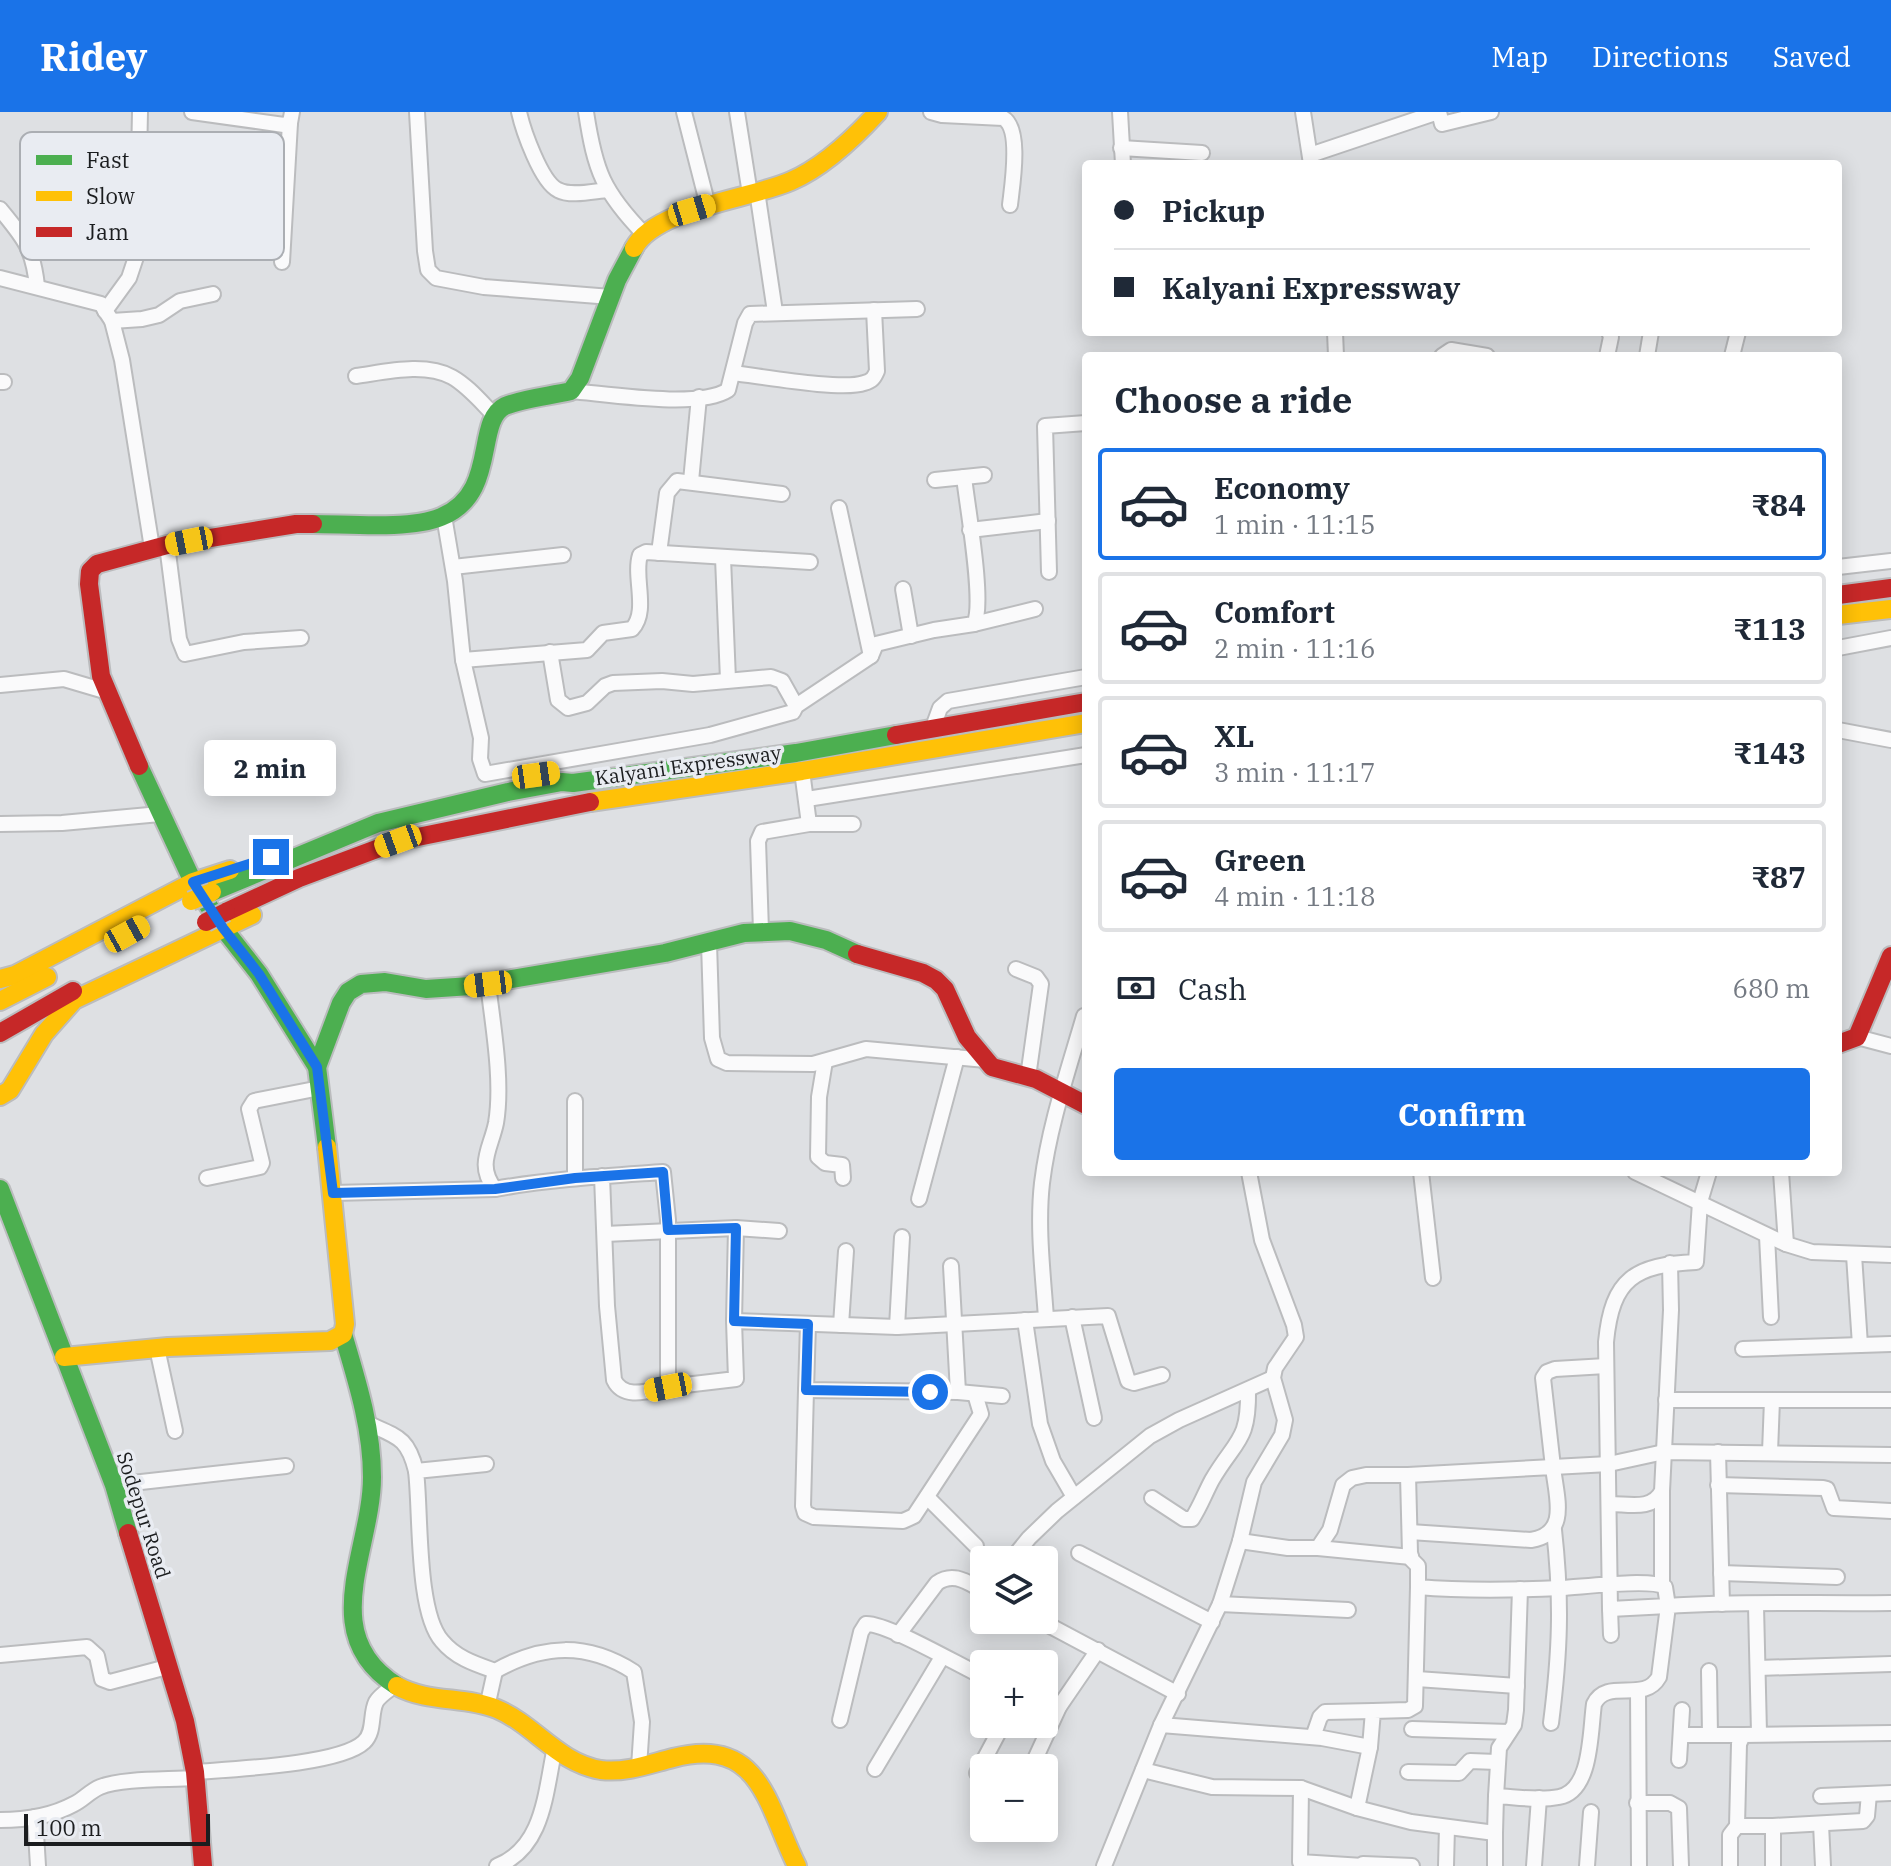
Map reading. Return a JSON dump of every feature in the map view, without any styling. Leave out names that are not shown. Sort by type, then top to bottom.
[{"type":"main road","points":[[797,1866],[783,1839],[763,1785],[743,1765],[706,1753],[685,1753],[639,1767],[604,1771],[577,1764],[554,1752],[519,1723],[487,1707],[425,1697],[395,1685],[370,1663],[356,1637],[352,1603],[371,1500],[369,1424],[343,1334],[345,1301],[317,1067],[259,974],[192,892],[101,676],[89,584],[90,571],[97,564],[159,547],[296,524],[422,523],[444,516],[465,500],[478,483],[487,436],[495,416],[503,407],[571,391],[585,367],[611,297],[638,240],[676,215],[792,181],[850,143],[878,112]]},
{"type":"main road","points":[[1842,594],[1891,588]]},
{"type":"main road","points":[[1842,615],[1891,609]]},
{"type":"main road","name":"Kalyani Expressway","points":[[0,979],[15,975],[347,821],[519,778],[553,773],[562,782],[573,783],[796,753],[1082,703]]},
{"type":"main road","name":"Kalyani Expressway","points":[[218,921],[299,878],[398,841],[568,805],[802,771],[1082,724]]},
{"type":"main road","points":[[0,1001],[192,892],[212,892],[378,823],[562,782]]},
{"type":"main road","points":[[0,1033],[144,951],[218,921]]},
{"type":"main road","points":[[0,1096],[10,1090],[44,1034],[74,1000],[218,921]]},
{"type":"main road","points":[[317,1067],[341,1003],[348,992],[361,984],[385,982],[426,989],[488,984],[525,975],[665,953],[761,931],[790,931],[923,973],[936,980],[945,989],[967,1037],[992,1067],[1028,1077],[1082,1103]]},
{"type":"main road","points":[[1842,1043],[1857,1037],[1891,956]]},
{"type":"main road","name":"Sodepur Road","points":[[0,1189],[114,1485],[185,1721],[203,1866]]},
{"type":"main road","points":[[64,1357],[157,1348],[330,1341],[343,1334]]},
{"type":"street","points":[[140,112],[140,132]]},
{"type":"street","points":[[192,112],[273,124],[291,118],[284,230]]},
{"type":"street","points":[[417,112],[425,251],[430,274],[436,278],[484,287],[611,297]]},
{"type":"street","points":[[519,112],[525,137],[558,191],[608,190]]},
{"type":"street","points":[[586,112],[593,156],[608,190],[645,235]]},
{"type":"street","points":[[684,112],[708,206]]},
{"type":"street","points":[[737,112],[741,150],[754,192],[775,312]]},
{"type":"street","points":[[931,112],[1010,121],[1014,146],[1010,205]]},
{"type":"street","points":[[1120,112],[1122,160]]},
{"type":"street","points":[[1303,112],[1311,159],[1438,112],[1442,124],[1491,112]]},
{"type":"street","points":[[1121,148],[1202,153]]},
{"type":"street","points":[[0,209],[20,235]]},
{"type":"street","points":[[34,260],[37,286]]},
{"type":"street","points":[[108,316],[129,278],[135,260]]},
{"type":"street","points":[[0,278],[101,304],[108,316],[122,360],[159,547],[185,654],[244,642],[301,638]]},
{"type":"street","points":[[108,316],[142,319],[159,315],[180,301],[213,294]]},
{"type":"street","points":[[571,391],[674,399],[721,394],[728,390],[750,314],[917,309]]},
{"type":"street","points":[[733,373],[824,383],[867,383],[877,371],[874,310]]},
{"type":"street","points":[[356,376],[389,371],[439,371],[464,386],[495,416]]},
{"type":"street","points":[[691,481],[699,397]]},
{"type":"street","points":[[1049,572],[1045,426],[1082,423]]},
{"type":"street","points":[[935,480],[984,475]]},
{"type":"street","points":[[964,477],[979,593],[979,614],[974,624]]},
{"type":"street","points":[[659,553],[667,493],[677,481],[782,494]]},
{"type":"street","points":[[839,508],[871,656]]},
{"type":"street","points":[[444,516],[463,660],[481,738],[480,759],[485,774],[710,735],[793,712],[796,706],[871,656],[876,644],[1035,609]]},
{"type":"street","points":[[970,530],[1048,521]]},
{"type":"street","points":[[463,660],[587,650],[603,633],[632,629],[639,615],[637,564],[640,555],[646,552],[810,562]]},
{"type":"street","points":[[453,567],[563,555]]},
{"type":"street","points":[[723,558],[728,680]]},
{"type":"street","points":[[1842,567],[1891,561]]},
{"type":"street","points":[[903,589],[911,636]]},
{"type":"street","points":[[1842,647],[1891,638]]},
{"type":"street","points":[[550,652],[558,700],[568,708],[587,703],[605,686],[613,683],[662,681],[693,684],[771,677],[782,681],[796,706]]},
{"type":"street","points":[[932,730],[940,708],[948,701],[1082,678]]},
{"type":"street","points":[[0,685],[64,679],[108,692]]},
{"type":"street","points":[[1842,731],[1891,740]]},
{"type":"street","points":[[807,799],[1082,756]]},
{"type":"street","points":[[802,771],[809,824]]},
{"type":"street","points":[[0,824],[62,823],[160,814]]},
{"type":"street","points":[[761,931],[759,835],[768,830],[809,824],[853,824]]},
{"type":"street","points":[[709,943],[712,1038],[718,1059],[727,1063],[784,1066],[825,1061],[866,1049],[986,1060]]},
{"type":"street","points":[[1016,969],[1036,977],[1041,984],[1028,1077]]},
{"type":"street","points":[[488,984],[496,1063],[496,1122],[485,1157],[487,1179],[495,1189]]},
{"type":"street","points":[[1046,1318],[1041,1237],[1042,1184],[1062,1093],[1082,1023]]},
{"type":"street","points":[[1857,1037],[1891,1046]]},
{"type":"street","points":[[919,1199],[957,1057]]},
{"type":"street","points":[[825,1061],[819,1097],[818,1157],[825,1163],[842,1165],[843,1178]]},
{"type":"street","points":[[207,1178],[260,1167],[262,1163],[249,1109],[254,1101],[320,1088]]},
{"type":"street","points":[[575,1101],[575,1178]]},
{"type":"street","points":[[333,1193],[495,1189],[575,1178],[663,1172],[668,1230],[668,1387]]},
{"type":"street","points":[[602,1176],[614,1380],[625,1392],[736,1379],[736,1228]]},
{"type":"street","points":[[1104,1866],[1161,1725],[1220,1604],[1254,1482],[1285,1427],[1273,1378],[1275,1368],[1296,1337],[1262,1240],[1250,1176]]},
{"type":"street","points":[[1421,1176],[1433,1278]]},
{"type":"street","points":[[1644,1176],[1786,1244],[1812,1252],[1891,1255]]},
{"type":"street","points":[[1611,1635],[1606,1366],[1609,1318],[1615,1298],[1639,1272],[1670,1263],[1696,1262],[1700,1202],[1708,1176]]},
{"type":"street","points":[[1781,1176],[1786,1244]]},
{"type":"street","points":[[605,1234],[736,1228],[779,1231]]},
{"type":"street","points":[[1767,1236],[1771,1317]]},
{"type":"street","points":[[897,1327],[902,1237]]},
{"type":"street","points":[[841,1325],[846,1251]]},
{"type":"street","points":[[1854,1255],[1860,1345]]},
{"type":"street","points":[[1496,1796],[1559,1797],[1574,1792],[1582,1780],[1594,1704],[1598,1696],[1606,1691],[1638,1690],[1655,1685],[1659,1677],[1668,1606],[1667,1592],[1662,1584],[1662,1491],[1670,1263]]},
{"type":"street","points":[[951,1266],[958,1392]]},
{"type":"street","points":[[734,1321],[897,1327],[1108,1316],[1130,1383],[1162,1375]]},
{"type":"street","points":[[1072,1317],[1094,1418]]},
{"type":"street","points":[[1025,1320],[1040,1424],[1053,1461],[1074,1497]]},
{"type":"street","points":[[808,1324],[803,1506],[805,1513],[814,1517],[903,1521],[914,1516],[981,1414],[975,1394]]},
{"type":"street","points":[[1743,1349],[1891,1344]]},
{"type":"street","points":[[157,1348],[175,1431]]},
{"type":"street","points":[[1551,1723],[1561,1631],[1561,1588],[1554,1530],[1558,1516],[1543,1378],[1555,1369],[1606,1366]]},
{"type":"street","points":[[1022,1546],[1074,1497],[1150,1436],[1273,1378]]},
{"type":"street","points":[[806,1390],[958,1392],[1002,1396]]},
{"type":"street","points":[[1152,1498],[1184,1519],[1192,1519],[1211,1483],[1245,1432],[1248,1390]]},
{"type":"street","points":[[1666,1400],[1891,1400]]},
{"type":"street","points":[[1770,1452],[1772,1400]]},
{"type":"street","points":[[369,1424],[395,1436],[411,1449],[416,1471],[424,1589],[429,1616],[440,1640],[461,1658],[495,1671],[514,1661],[550,1651],[591,1651],[634,1672],[642,1722],[639,1767]]},
{"type":"street","points":[[1318,1548],[1330,1530],[1343,1485],[1352,1478],[1366,1475],[1609,1464],[1664,1452],[1891,1455]]},
{"type":"street","points":[[1718,1452],[1722,1604]]},
{"type":"street","points":[[416,1471],[486,1464]]},
{"type":"street","points":[[114,1485],[286,1466]]},
{"type":"street","points":[[1313,1737],[1325,1712],[1412,1709],[1415,1706],[1418,1566],[1411,1557],[1408,1475]]},
{"type":"street","points":[[1718,1485],[1823,1488],[1827,1489],[1834,1508],[1891,1511]]},
{"type":"street","points":[[1610,1504],[1650,1505],[1657,1501],[1662,1491]]},
{"type":"street","points":[[927,1497],[976,1546]]},
{"type":"street","points":[[1410,1532],[1531,1540],[1544,1538],[1554,1530]]},
{"type":"street","points":[[1240,1541],[1288,1548],[1411,1557]]},
{"type":"street","points":[[1079,1553],[1212,1622]]},
{"type":"street","points":[[1721,1573],[1837,1577]]},
{"type":"street","points":[[898,1635],[944,1578],[957,1578],[970,1584]]},
{"type":"street","points":[[1418,1587],[1520,1589],[1662,1584]]},
{"type":"street","points":[[1495,1866],[1497,1762],[1499,1748],[1514,1725],[1520,1589]]},
{"type":"street","points":[[1610,1609],[1722,1604],[1891,1603]]},
{"type":"street","points":[[1220,1604],[1348,1610]]},
{"type":"street","points":[[1730,1866],[1730,1835],[1737,1826],[1739,1744],[1751,1734],[1758,1668],[1756,1606]]},
{"type":"street","points":[[840,1720],[863,1627],[872,1623],[970,1670]]},
{"type":"street","points":[[1058,1630],[1178,1694]]},
{"type":"street","points":[[0,1655],[87,1647],[97,1656],[102,1679],[110,1682],[167,1667]]},
{"type":"street","points":[[1037,1754],[1059,1707],[1098,1650]]},
{"type":"street","points":[[875,1769],[942,1657]]},
{"type":"street","points":[[1758,1668],[1891,1664]]},
{"type":"street","points":[[487,1707],[495,1671]]},
{"type":"street","points":[[1709,1671],[1710,1735]]},
{"type":"street","points":[[1417,1679],[1517,1686]]},
{"type":"street","points":[[0,1820],[35,1817],[73,1805],[102,1786],[282,1764],[354,1749],[366,1741],[370,1733],[376,1702],[395,1685]]},
{"type":"street","points":[[1638,1690],[1639,1866]]},
{"type":"street","points":[[1679,1760],[1682,1710]]},
{"type":"street","points":[[1357,1808],[1370,1747],[1373,1711]]},
{"type":"street","points":[[1161,1725],[1313,1737],[1370,1747]]},
{"type":"street","points":[[1412,1729],[1509,1732]]},
{"type":"street","points":[[1681,1735],[1891,1733]]},
{"type":"street","points":[[497,1866],[512,1860],[527,1847],[537,1825],[554,1752]]},
{"type":"street","points":[[1408,1772],[1459,1773],[1467,1762],[1497,1762]]},
{"type":"street","points":[[1143,1770],[1212,1787],[1301,1788],[1357,1808],[1411,1822],[1495,1833]]},
{"type":"street","points":[[1301,1788],[1300,1862],[1412,1866]]},
{"type":"street","points":[[1821,1796],[1891,1793]]},
{"type":"street","points":[[1737,1826],[1863,1821],[1867,1816],[1869,1794]]},
{"type":"street","points":[[1534,1866],[1539,1798]]},
{"type":"street","points":[[1637,1803],[1670,1803],[1679,1808],[1681,1866]]},
{"type":"street","points":[[1587,1866],[1591,1812]]},
{"type":"street","points":[[35,1817],[38,1866]]},
{"type":"street","points":[[1821,1824],[1823,1866]]},
{"type":"street","points":[[1773,1826],[1773,1866]]},
{"type":"street","points":[[1446,1866],[1447,1827]]},
{"type":"traffic: fast","points":[[313,524],[412,524],[441,517],[459,506],[479,476],[490,426],[496,414],[513,403],[571,391],[580,378],[617,280],[634,248]]},
{"type":"traffic: fast","points":[[212,892],[378,823],[508,792],[562,782],[796,753],[896,735]]},
{"type":"traffic: fast","points":[[139,766],[193,882],[223,928],[259,974],[317,1067],[327,1147]]},
{"type":"traffic: fast","points":[[317,1067],[341,1003],[348,992],[361,984],[385,982],[426,989],[471,986],[665,953],[744,933],[790,931],[826,940],[857,954]]},
{"type":"traffic: fast","points":[[0,1189],[114,1485],[128,1533]]},
{"type":"traffic: fast","points":[[343,1334],[367,1423],[372,1477],[370,1505],[354,1590],[353,1617],[358,1642],[372,1665],[397,1686]]},
{"type":"traffic: slow","points":[[634,248],[645,234],[682,214],[774,187],[803,175],[838,151],[878,112]]},
{"type":"traffic: slow","points":[[1842,615],[1891,609]]},
{"type":"traffic: slow","points":[[590,802],[802,771],[1082,724]]},
{"type":"traffic: slow","points":[[0,979],[15,975],[193,882],[230,870]]},
{"type":"traffic: slow","points":[[191,901],[212,892]]},
{"type":"traffic: slow","points":[[0,1096],[10,1090],[44,1034],[74,1000],[252,915]]},
{"type":"traffic: slow","points":[[0,1001],[47,977]]},
{"type":"traffic: slow","points":[[64,1357],[168,1347],[330,1341],[343,1334],[345,1324],[327,1147]]},
{"type":"traffic: slow","points":[[397,1686],[421,1695],[497,1709],[572,1760],[601,1770],[628,1769],[702,1754],[725,1757],[743,1766],[757,1781],[797,1866]]},
{"type":"traffic: jam","points":[[139,766],[101,676],[90,571],[97,564],[167,545],[296,524],[313,524]]},
{"type":"traffic: jam","points":[[1842,594],[1891,588]]},
{"type":"traffic: jam","points":[[896,735],[1082,703]]},
{"type":"traffic: jam","points":[[226,912],[299,878],[398,841],[590,802]]},
{"type":"traffic: jam","points":[[206,922],[226,912]]},
{"type":"traffic: jam","points":[[857,954],[923,973],[936,980],[945,989],[967,1037],[992,1067],[1036,1079],[1082,1103]]},
{"type":"traffic: jam","points":[[1842,1043],[1857,1037],[1891,956]]},
{"type":"traffic: jam","points":[[0,1033],[73,991]]},
{"type":"traffic: jam","points":[[128,1533],[185,1721],[195,1772],[203,1866]]},
{"type":"route","points":[[271,857],[193,882],[223,928],[259,974],[317,1067],[333,1193],[495,1189],[575,1178],[663,1172],[668,1230],[736,1228],[734,1321],[808,1324],[806,1390],[930,1392]]}]
